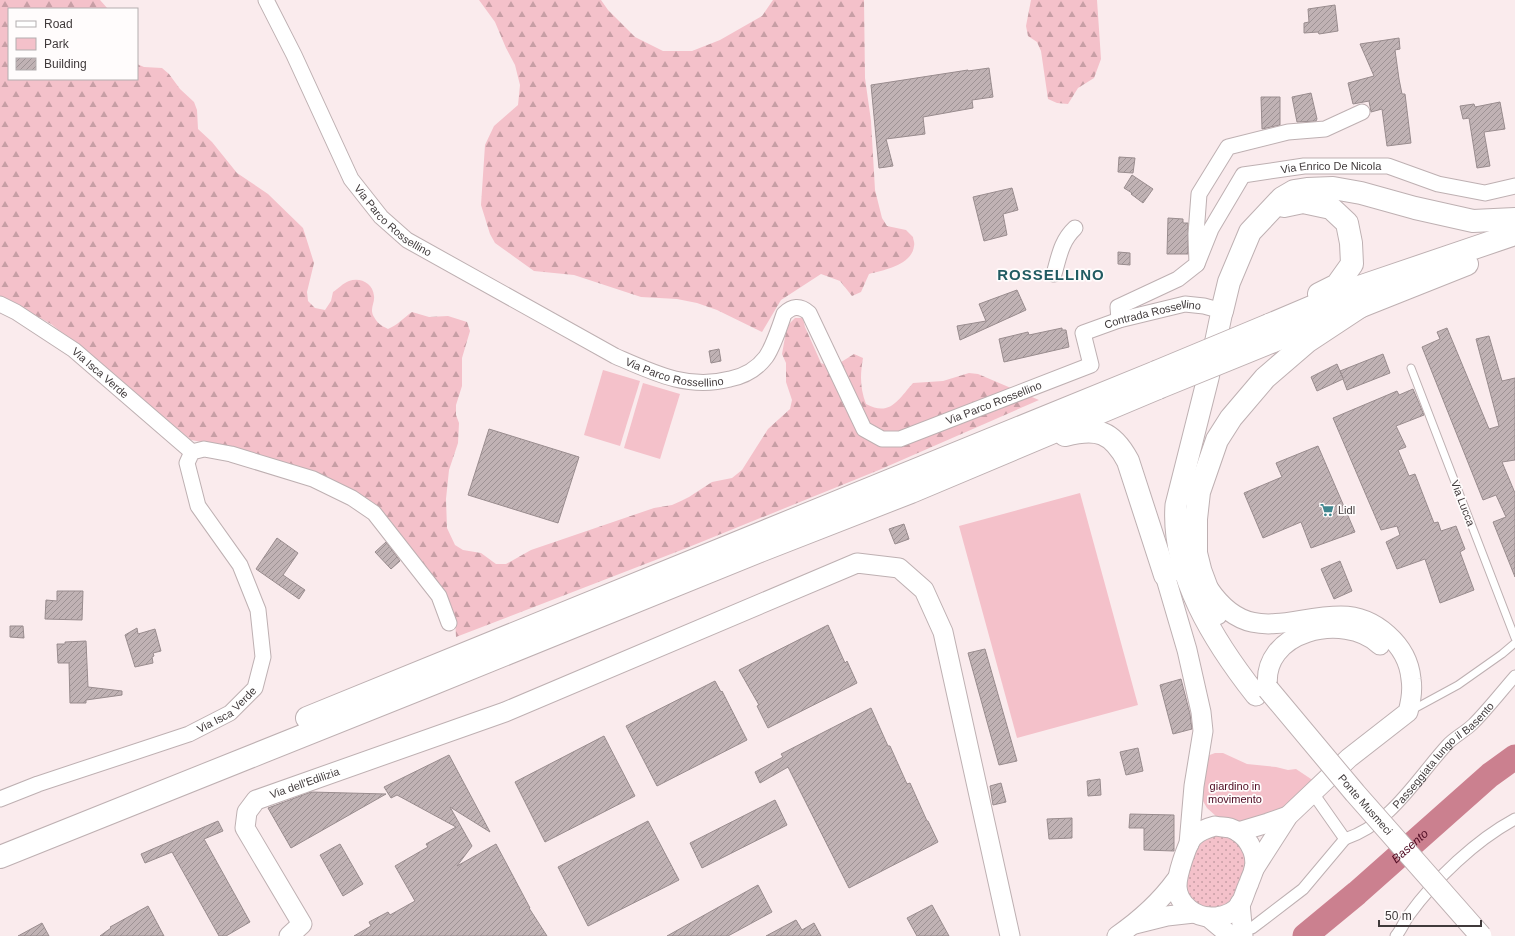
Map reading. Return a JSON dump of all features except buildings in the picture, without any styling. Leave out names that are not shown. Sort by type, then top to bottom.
[{"type":"highway","points":[[1222,311],[1229,282],[1250,232],[1282,198],[1294,192],[1307,189],[1333,188],[1361,193],[1415,208],[1473,221],[1515,219]]},
{"type":"highway","points":[[1271,209],[1303,202],[1331,208],[1347,223],[1351,243],[1352,264],[1337,285],[1306,300],[1300,311]]},
{"type":"highway","points":[[1270,333],[1300,311],[1366,285],[1515,234]]},
{"type":"highway","points":[[0,841],[1157,380],[1270,333],[1364,304],[1515,246]]},
{"type":"highway","points":[[1181,565],[1196,519],[1199,492],[1217,440],[1231,418],[1265,378],[1308,341],[1364,304]]},
{"type":"highway","points":[[0,857],[753,554],[911,492],[1021,446],[1157,380]]},
{"type":"highway","points":[[1021,446],[1077,432],[1099,432],[1114,439],[1121,447],[1181,565]]},
{"type":"main road","points":[[1222,311],[1188,462],[1181,565],[1202,612],[1223,650],[1262,692]]},
{"type":"main road","points":[[1181,565],[1204,578],[1214,608],[1233,644],[1249,668],[1262,692]]},
{"type":"main road","name":"Ponte Musmeci","points":[[1262,692],[1464,936]]},
{"type":"main road","name":"Ponte Musmeci","points":[[1262,692],[1355,793],[1481,936]]},
{"type":"street","name":"Via Parco Rossellino","points":[[266,0],[294,55],[351,179],[381,217],[407,240],[615,356],[651,372],[687,382],[715,383],[737,378],[753,370],[767,356],[784,314],[791,308],[801,308],[811,317],[864,430],[882,439],[900,439],[1091,365],[1083,333]]},
{"type":"street","points":[[1119,320],[1118,307],[1178,279],[1196,264],[1196,234],[1199,194],[1228,147],[1288,132],[1325,129],[1362,112]]},
{"type":"street","name":"Via Enrico De Nicola","points":[[1196,264],[1211,229],[1243,175],[1304,166],[1388,166],[1438,184],[1485,193],[1515,186]]},
{"type":"street","points":[[1054,274],[1060,249],[1069,234],[1075,228]]},
{"type":"street","name":"Via Isca Verde","points":[[0,304],[16,312],[74,350],[192,452],[187,463],[198,506],[240,565],[258,610],[263,657],[255,688],[230,713],[189,734],[38,784],[0,799]]},
{"type":"street","name":"Contrada Rossellino","points":[[1083,333],[1119,320],[1185,304],[1204,306],[1222,311]]},
{"type":"street","points":[[192,452],[204,449],[230,454],[313,479],[352,498],[374,513],[439,596],[449,623]]},
{"type":"street","name":"Via dell'Edilizia","points":[[289,936],[302,924],[245,828],[246,812],[256,800],[505,712],[857,563],[899,568],[924,590],[943,632],[1010,936]]},
{"type":"street","points":[[1181,565],[1187,650],[1201,712],[1203,731],[1194,786],[1189,844]]},
{"type":"street","points":[[1134,924],[1168,916],[1223,916],[1235,909],[1240,903],[1254,869],[1288,816],[1349,758],[1408,712],[1412,690],[1409,667],[1398,646],[1383,630],[1363,620],[1341,616],[1275,625],[1243,619],[1224,606],[1216,598],[1204,578]]},
{"type":"street","points":[[1262,692],[1269,665],[1277,650],[1284,644],[1296,637],[1310,632],[1330,629],[1356,632],[1370,638],[1378,644],[1391,659],[1395,668],[1399,688],[1396,708],[1392,717],[1380,734]]},
{"type":"street","name":"Passeggiata lungo il Basento","points":[[1248,932],[1303,890],[1345,839],[1355,836],[1382,818],[1400,801],[1448,744],[1485,712],[1515,676]]},
{"type":"street","points":[[1194,786],[1198,802],[1211,820],[1243,836],[1252,848],[1254,855],[1254,869]]},
{"type":"street","points":[[1312,792],[1345,839]]},
{"type":"street","points":[[1117,936],[1134,924],[1167,893],[1176,880],[1189,844],[1194,836],[1200,831],[1215,826],[1230,829],[1268,823],[1288,816]]},
{"type":"street","points":[[1396,936],[1409,915],[1447,870],[1498,828],[1515,819]]},
{"type":"street","points":[[1176,880],[1179,895],[1188,908],[1201,915],[1231,936]]},
{"type":"street","points":[[1240,903],[1248,932]]},
{"type":"lane","name":"Via Lucca","points":[[1411,368],[1515,638]]},
{"type":"lane","points":[[1408,712],[1458,685],[1515,643]]},
{"type":"green space","points":[[0,0],[100,0],[107,8],[8,8],[8,80],[138,80],[138,64],[144,67],[162,68],[169,74],[180,89],[194,102],[197,110],[198,129],[212,142],[237,173],[268,194],[303,228],[314,263],[307,292],[308,301],[315,308],[325,310],[331,301],[333,292],[347,282],[357,280],[369,284],[374,296],[372,309],[375,319],[378,323],[388,329],[412,312],[429,317],[448,316],[467,322],[470,331],[462,358],[462,386],[456,405],[456,415],[459,423],[458,443],[449,470],[446,499],[447,528],[455,545],[463,550],[481,553],[496,564],[506,564],[531,550],[654,508],[672,505],[689,497],[712,482],[732,478],[742,470],[768,429],[790,409],[792,400],[786,382],[786,363],[782,354],[787,326],[795,318],[803,318],[805,327],[821,363],[830,367],[854,354],[863,358],[861,376],[863,393],[866,404],[874,408],[881,409],[893,405],[913,383],[943,381],[969,373],[978,374],[1039,400],[879,470],[684,549],[456,637],[455,617],[444,590],[381,510],[353,490],[308,470],[245,450],[191,440],[51,324],[0,296]]},
{"type":"green space","points":[[479,0],[601,0],[608,10],[635,37],[663,51],[692,51],[720,40],[762,16],[773,0],[864,0],[865,78],[871,121],[875,190],[882,218],[887,226],[906,230],[913,237],[914,245],[912,252],[908,258],[896,266],[869,274],[861,292],[852,296],[840,281],[821,274],[781,300],[762,332],[717,310],[697,303],[677,299],[641,297],[574,275],[534,271],[495,243],[490,234],[481,205],[485,145],[494,126],[518,105],[520,85],[515,65],[495,22]]},
{"type":"green space","points":[[1031,0],[1097,0],[1101,59],[1094,78],[1078,88],[1068,104],[1057,103],[1048,99],[1041,51],[1037,42],[1028,36],[1026,26]]},
{"type":"green space","points":[[603,370],[640,381],[620,446],[584,435]]},
{"type":"green space","points":[[643,383],[680,394],[660,459],[624,448]]},
{"type":"green space","points":[[1080,493],[1138,705],[1017,738],[959,526]]},
{"type":"green space","name":"giardino in movimento","points":[[1215,753],[1223,753],[1247,764],[1276,767],[1288,770],[1296,769],[1314,781],[1277,813],[1238,823],[1217,817],[1207,808],[1203,801],[1201,793],[1207,756]]},
{"type":"green space","points":[[1216,836],[1228,838],[1238,844],[1244,854],[1245,867],[1232,898],[1221,906],[1208,907],[1203,906],[1193,900],[1188,890],[1187,879],[1197,848],[1205,840]]},
{"type":"waterway","name":"Basento","points":[[1305,936],[1357,893],[1490,775],[1515,757]]},
{"type":"place","name":"Lidl","points":[[1327,510]]},
{"type":"district","name":"ROSSELLINO","points":[[1051,275]]}]
